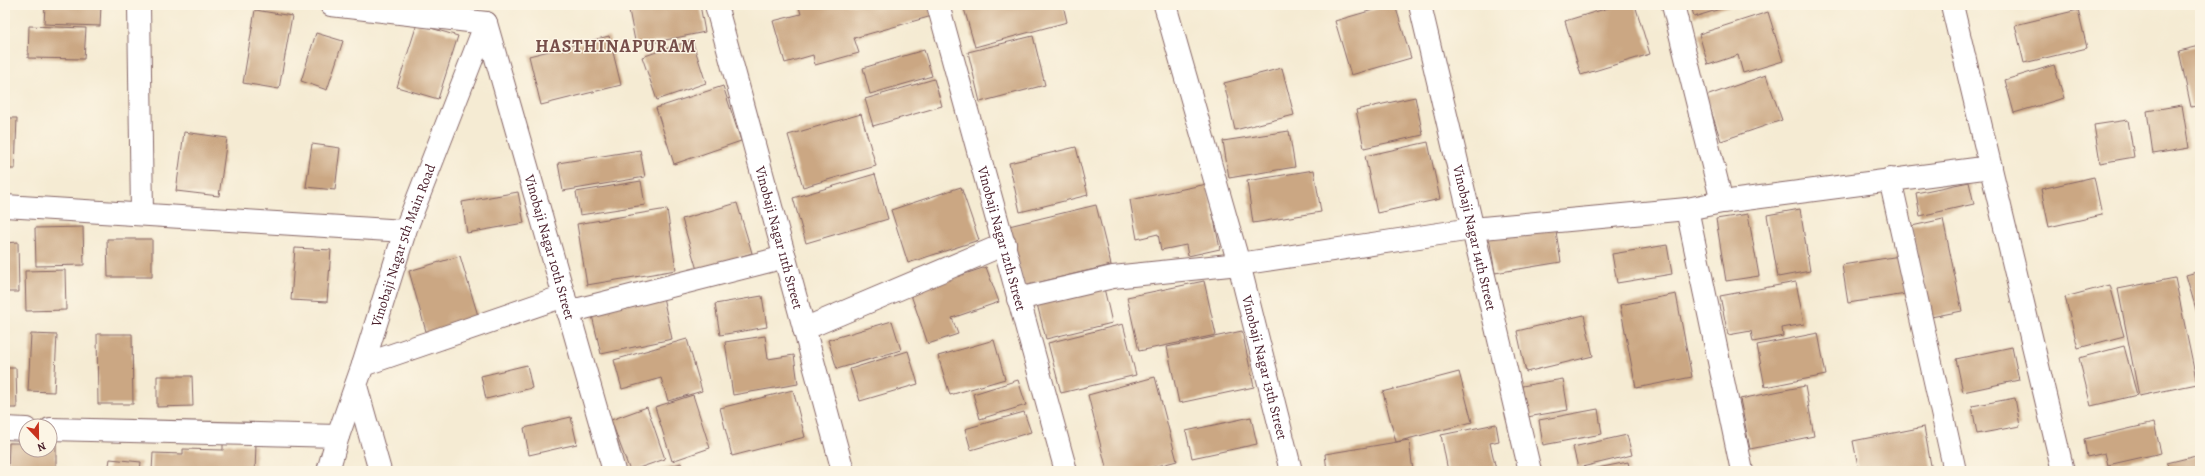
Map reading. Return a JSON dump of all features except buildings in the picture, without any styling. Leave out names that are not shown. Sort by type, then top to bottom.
[{"type":"street","points":[[139,5],[142,213]]},
{"type":"street","points":[[331,5],[486,23]]},
{"type":"street","name":"Vinobaji Nagar 11th Street","points":[[716,5],[843,471]]},
{"type":"street","name":"Vinobaji Nagar 12th Street","points":[[938,5],[1005,244],[1018,299],[1066,471]]},
{"type":"street","name":"Vinobaji Nagar 13th Street","points":[[1165,5],[1239,264],[1291,471]]},
{"type":"street","name":"Vinobaji Nagar 14th Street","points":[[1420,5],[1530,471]]},
{"type":"street","points":[[1673,5],[1722,202]]},
{"type":"street","points":[[1952,5],[2063,471]]},
{"type":"street","name":"Vinobaji Nagar 5th Main Road","points":[[328,471],[405,231],[486,23]]},
{"type":"street","name":"Vinobaji Nagar 10th Street","points":[[486,23],[614,471]]},
{"type":"street","points":[[1018,299],[1113,277],[1239,264],[1472,229],[1687,209],[1722,202],[1991,167]]},
{"type":"street","points":[[1890,179],[1955,471]]},
{"type":"street","points":[[5,206],[142,213],[405,231]]},
{"type":"street","points":[[1687,209],[1742,471]]},
{"type":"street","points":[[804,329],[1005,244]]},
{"type":"street","points":[[363,365],[566,304],[784,257]]},
{"type":"street","points":[[356,386],[380,471]]},
{"type":"street","points":[[5,428],[18,429]]},
{"type":"street","points":[[58,429],[338,436]]},
{"type":"district","name":"HASTHINAPURAM","points":[[616,46]]}]
